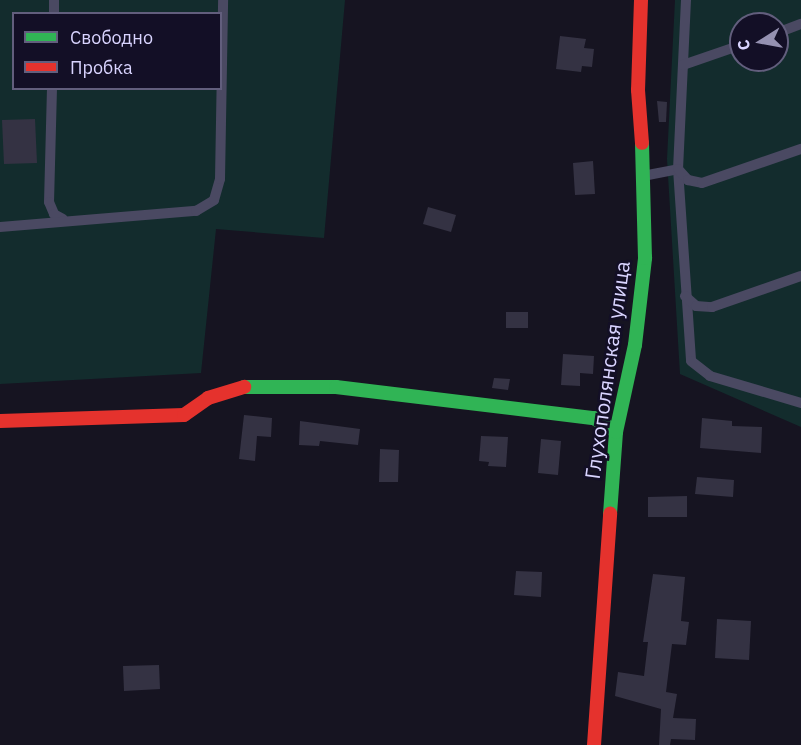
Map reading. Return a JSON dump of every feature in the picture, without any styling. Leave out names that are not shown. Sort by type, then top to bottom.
[{"type":"street","name":"Глухополянская улица","points":[[594,745],[616,432],[634,345],[644,269],[645,176],[638,90],[641,0]]},
{"type":"street","points":[[0,421],[184,415],[208,398],[237,387],[336,387],[594,418],[616,432]]},
{"type":"lane","points":[[222,60],[223,0]]},
{"type":"lane","points":[[686,0],[678,169],[685,296],[692,360],[710,376],[799,401]]},
{"type":"lane","points":[[683,65],[729,49]]},
{"type":"lane","points":[[52,90],[49,202],[54,214],[63,219]]},
{"type":"lane","points":[[0,227],[63,219],[195,211],[214,200],[220,179],[221,90]]},
{"type":"lane","points":[[678,169],[688,180],[702,183],[801,149]]},
{"type":"lane","points":[[645,176],[678,169]]},
{"type":"lane","points":[[685,296],[696,306],[712,307],[801,276]]},
{"type":"green space","points":[[0,0],[345,0],[324,238],[216,229],[201,373],[0,384]]},
{"type":"green space","points":[[675,0],[801,0],[801,427],[680,374],[667,159]]},
{"type":"building","points":[[560,36],[586,39],[584,48],[594,49],[592,67],[582,66],[581,72],[556,69]]},
{"type":"building","points":[[657,101],[667,102],[666,122],[659,122]]},
{"type":"building","points":[[35,119],[37,163],[4,164],[2,120]]},
{"type":"building","points":[[593,161],[595,194],[575,195],[573,163]]},
{"type":"building","points":[[428,207],[456,215],[451,232],[423,224]]},
{"type":"building","points":[[506,312],[528,312],[528,328],[506,328]]},
{"type":"building","points":[[563,354],[594,356],[593,374],[580,373],[580,386],[561,385]]},
{"type":"building","points":[[494,378],[510,379],[508,390],[492,388]]},
{"type":"building","points":[[244,415],[272,418],[271,437],[257,436],[255,461],[239,459]]},
{"type":"building","points":[[702,418],[732,421],[732,426],[762,427],[761,453],[700,448]]},
{"type":"building","points":[[300,421],[360,429],[358,445],[320,441],[319,446],[299,445]]},
{"type":"building","points":[[481,436],[508,437],[506,467],[488,466],[489,462],[479,461]]},
{"type":"building","points":[[541,439],[561,441],[558,475],[538,473]]},
{"type":"building","points":[[380,449],[399,450],[398,482],[379,482]]},
{"type":"building","points":[[697,477],[734,480],[733,497],[695,494]]},
{"type":"building","points":[[687,496],[687,517],[648,517],[648,497]]},
{"type":"building","points":[[516,571],[542,572],[541,597],[514,595]]},
{"type":"building","points":[[653,574],[685,577],[681,621],[689,622],[686,645],[672,644],[666,692],[677,694],[673,718],[696,719],[695,740],[671,739],[670,745],[659,745],[661,709],[615,696],[618,672],[644,676],[648,642],[643,642]]},
{"type":"building","points":[[717,619],[751,621],[749,660],[715,658]]},
{"type":"building","points":[[159,665],[160,689],[124,691],[123,666]]},
{"type":"traffic: fast","points":[[610,514],[616,432],[635,345],[645,258],[642,143]]},
{"type":"traffic: fast","points":[[244,387],[336,387],[594,418],[616,432]]},
{"type":"traffic: jam","points":[[641,0],[638,90],[642,143]]},
{"type":"traffic: jam","points":[[0,421],[184,415],[208,398],[244,387]]},
{"type":"traffic: jam","points":[[594,745],[610,514]]}]
